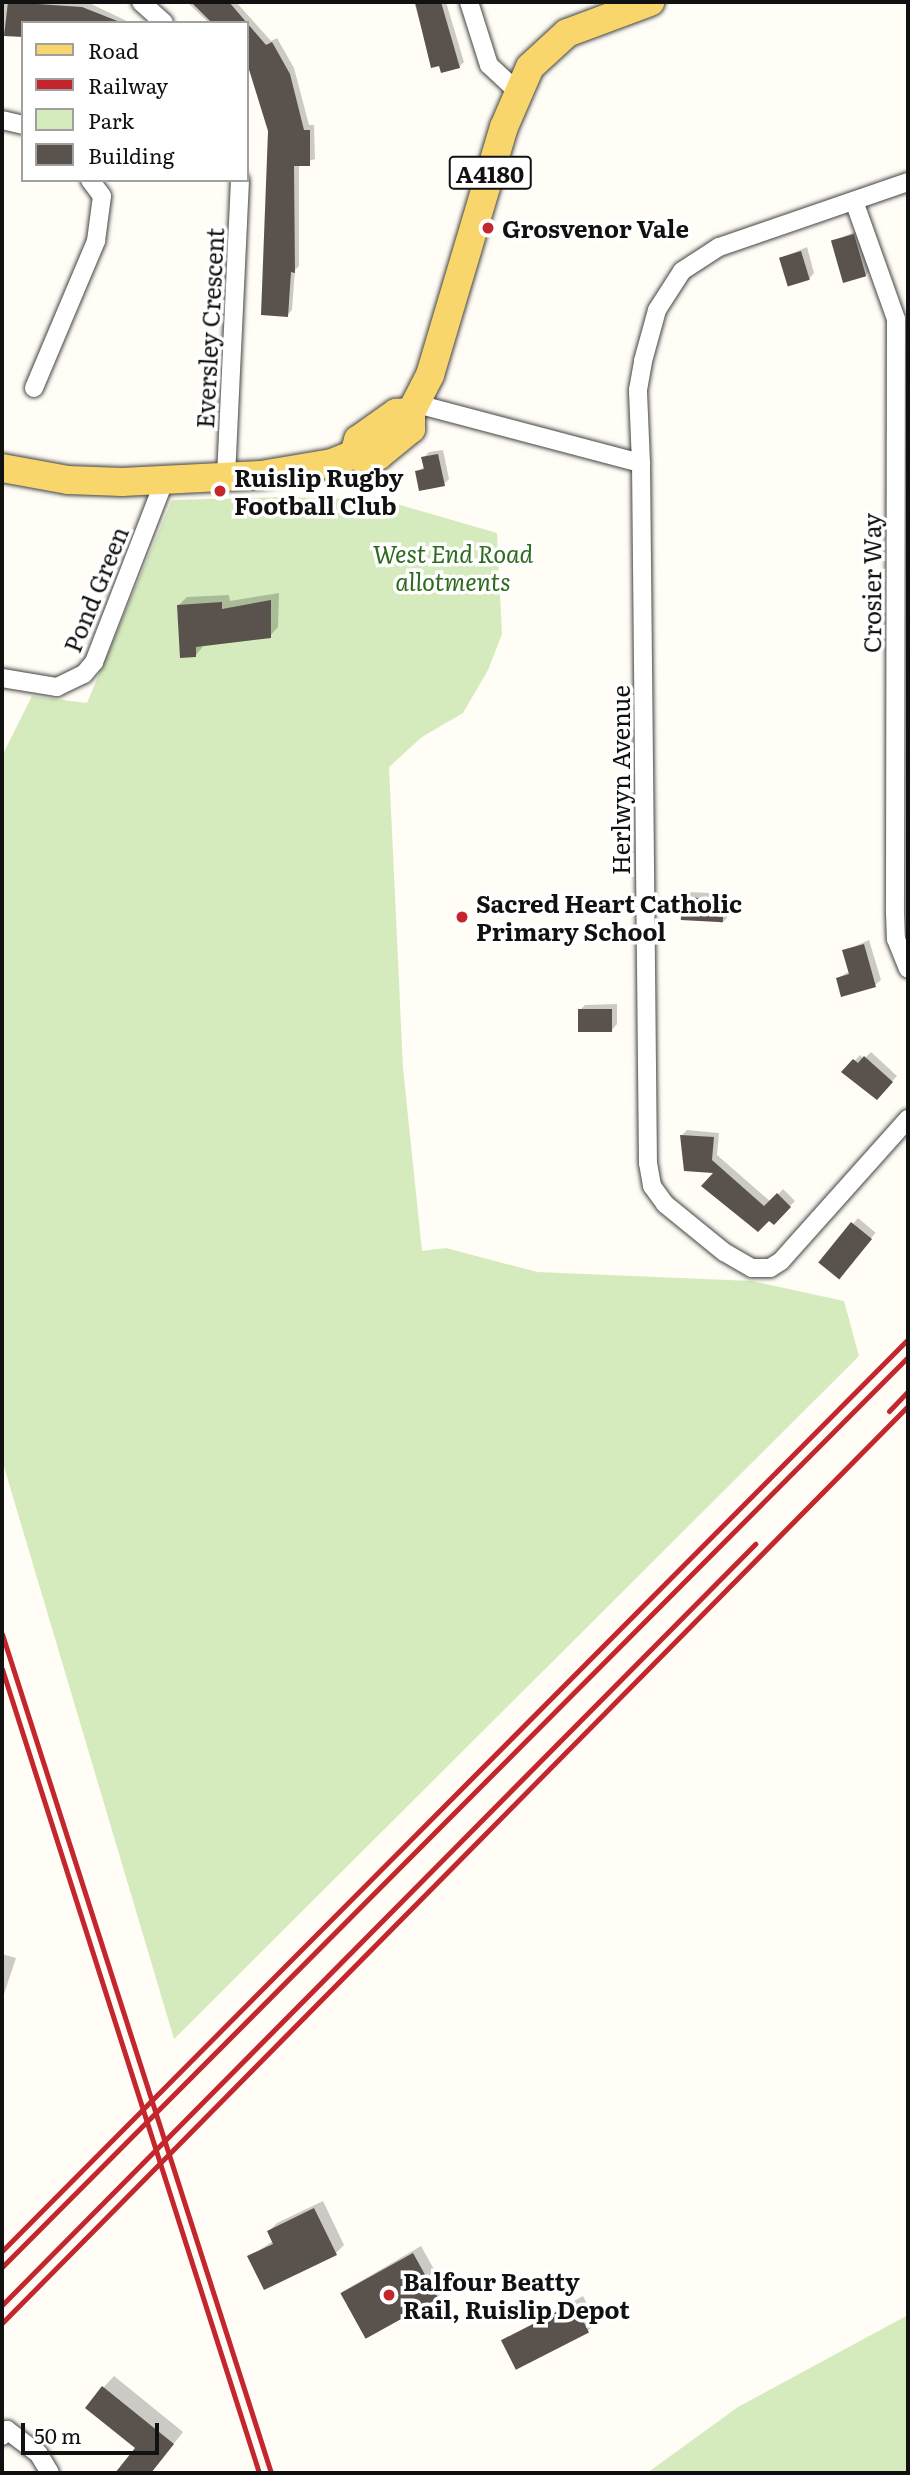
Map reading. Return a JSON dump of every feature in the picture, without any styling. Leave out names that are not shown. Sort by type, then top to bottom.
[{"type":"main road","name":"A4180","points":[[414,408],[430,375],[517,91],[538,58],[567,33],[650,2]]},
{"type":"main road","points":[[2,468],[68,480],[226,477],[298,470],[354,454],[358,440],[396,413],[414,408]]},
{"type":"street","points":[[141,2],[162,21]]},
{"type":"street","points":[[469,2],[489,65],[517,91]]},
{"type":"street","points":[[2,120],[21,125]]},
{"type":"street","points":[[34,388],[96,241],[102,196],[92,182]]},
{"type":"street","name":"Eversley Crescent","points":[[226,477],[240,182]]},
{"type":"street","name":"Herlwyn Avenue","points":[[908,182],[719,247],[682,271],[657,310],[638,390],[648,1163],[652,1186],[665,1204],[724,1252],[752,1268],[770,1268],[781,1261],[908,1119]]},
{"type":"street","name":"Crosier Way","points":[[854,201],[896,319],[895,914],[896,939],[908,969]]},
{"type":"street","points":[[414,408],[641,463]]},
{"type":"street","name":"Pond Green","points":[[2,678],[57,687],[85,674],[94,662],[165,479]]},
{"type":"street","points":[[2,2436],[7,2430],[38,2453],[50,2473]]},
{"type":"green space","name":"West End Road allotments","points":[[286,497],[383,500],[497,533],[502,634],[488,670],[463,713],[422,737],[389,767],[403,1068],[422,1251],[446,1248],[537,1272],[752,1281],[844,1301],[859,1356],[174,2039],[2,1460],[2,756],[32,696],[87,703],[172,500]]},
{"type":"green space","points":[[908,2315],[908,2473],[647,2473],[738,2407]]},
{"type":"building","points":[[8,2],[82,7],[117,21],[21,21],[21,37],[4,36]]},
{"type":"building","points":[[191,2],[229,2],[245,21],[210,21]]},
{"type":"building","points":[[415,2],[441,2],[460,68],[441,73],[439,66],[431,68]]},
{"type":"building","points":[[248,24],[266,45],[272,42],[290,74],[304,130],[310,130],[310,166],[294,166],[295,273],[291,272],[288,317],[261,315],[268,131],[248,66]]},
{"type":"building","points":[[854,234],[866,276],[843,283],[831,241]]},
{"type":"building","points":[[801,251],[810,280],[788,286],[779,258]]},
{"type":"building","points":[[438,454],[445,486],[419,491],[415,471],[424,469],[421,457]]},
{"type":"building","points":[[271,600],[271,638],[196,647],[196,657],[180,658],[177,605],[222,602],[222,609]]},
{"type":"building","points":[[682,897],[724,899],[723,922],[681,920]]},
{"type":"building","points":[[864,944],[876,987],[841,997],[836,978],[849,974],[842,950]]},
{"type":"building","points":[[578,1009],[612,1009],[612,1032],[578,1032]]},
{"type":"building","points":[[864,1056],[893,1082],[877,1100],[841,1072],[853,1059],[858,1063]]},
{"type":"building","points":[[680,1135],[714,1137],[712,1160],[764,1206],[777,1193],[791,1207],[774,1225],[769,1221],[758,1232],[701,1186],[713,1173],[684,1171]]},
{"type":"building","points":[[851,1222],[872,1239],[839,1279],[818,1262]]},
{"type":"building","points":[[314,2208],[337,2255],[264,2290],[247,2256],[273,2244],[267,2231]]},
{"type":"building","name":"Balfour Beatty Rail, Ruislip Depot","points":[[413,2253],[438,2298],[366,2339],[340,2293]]},
{"type":"building","points":[[574,2303],[589,2332],[516,2370],[501,2340]]},
{"type":"building","points":[[102,2386],[174,2444],[151,2473],[115,2473],[135,2448],[85,2408]]},
{"type":"railway","points":[[2,2251],[908,1339]]},
{"type":"railway","points":[[2,2267],[908,1357]]},
{"type":"railway","points":[[889,1411],[908,1391]]},
{"type":"railway","points":[[2,2323],[908,1406]]},
{"type":"railway","points":[[2,2305],[755,1544]]},
{"type":"railway","points":[[2,1634],[271,2473]]},
{"type":"railway","points":[[2,1669],[259,2473]]},
{"type":"place","name":"Grosvenor Vale","points":[[488,228]]},
{"type":"place","name":"Ruislip Rugby Football Club","points":[[220,491]]},
{"type":"place","name":"Sacred Heart Catholic Primary School","points":[[462,917]]},
{"type":"place","name":"Balfour Beatty Rail, Ruislip Depot","points":[[389,2295]]}]
